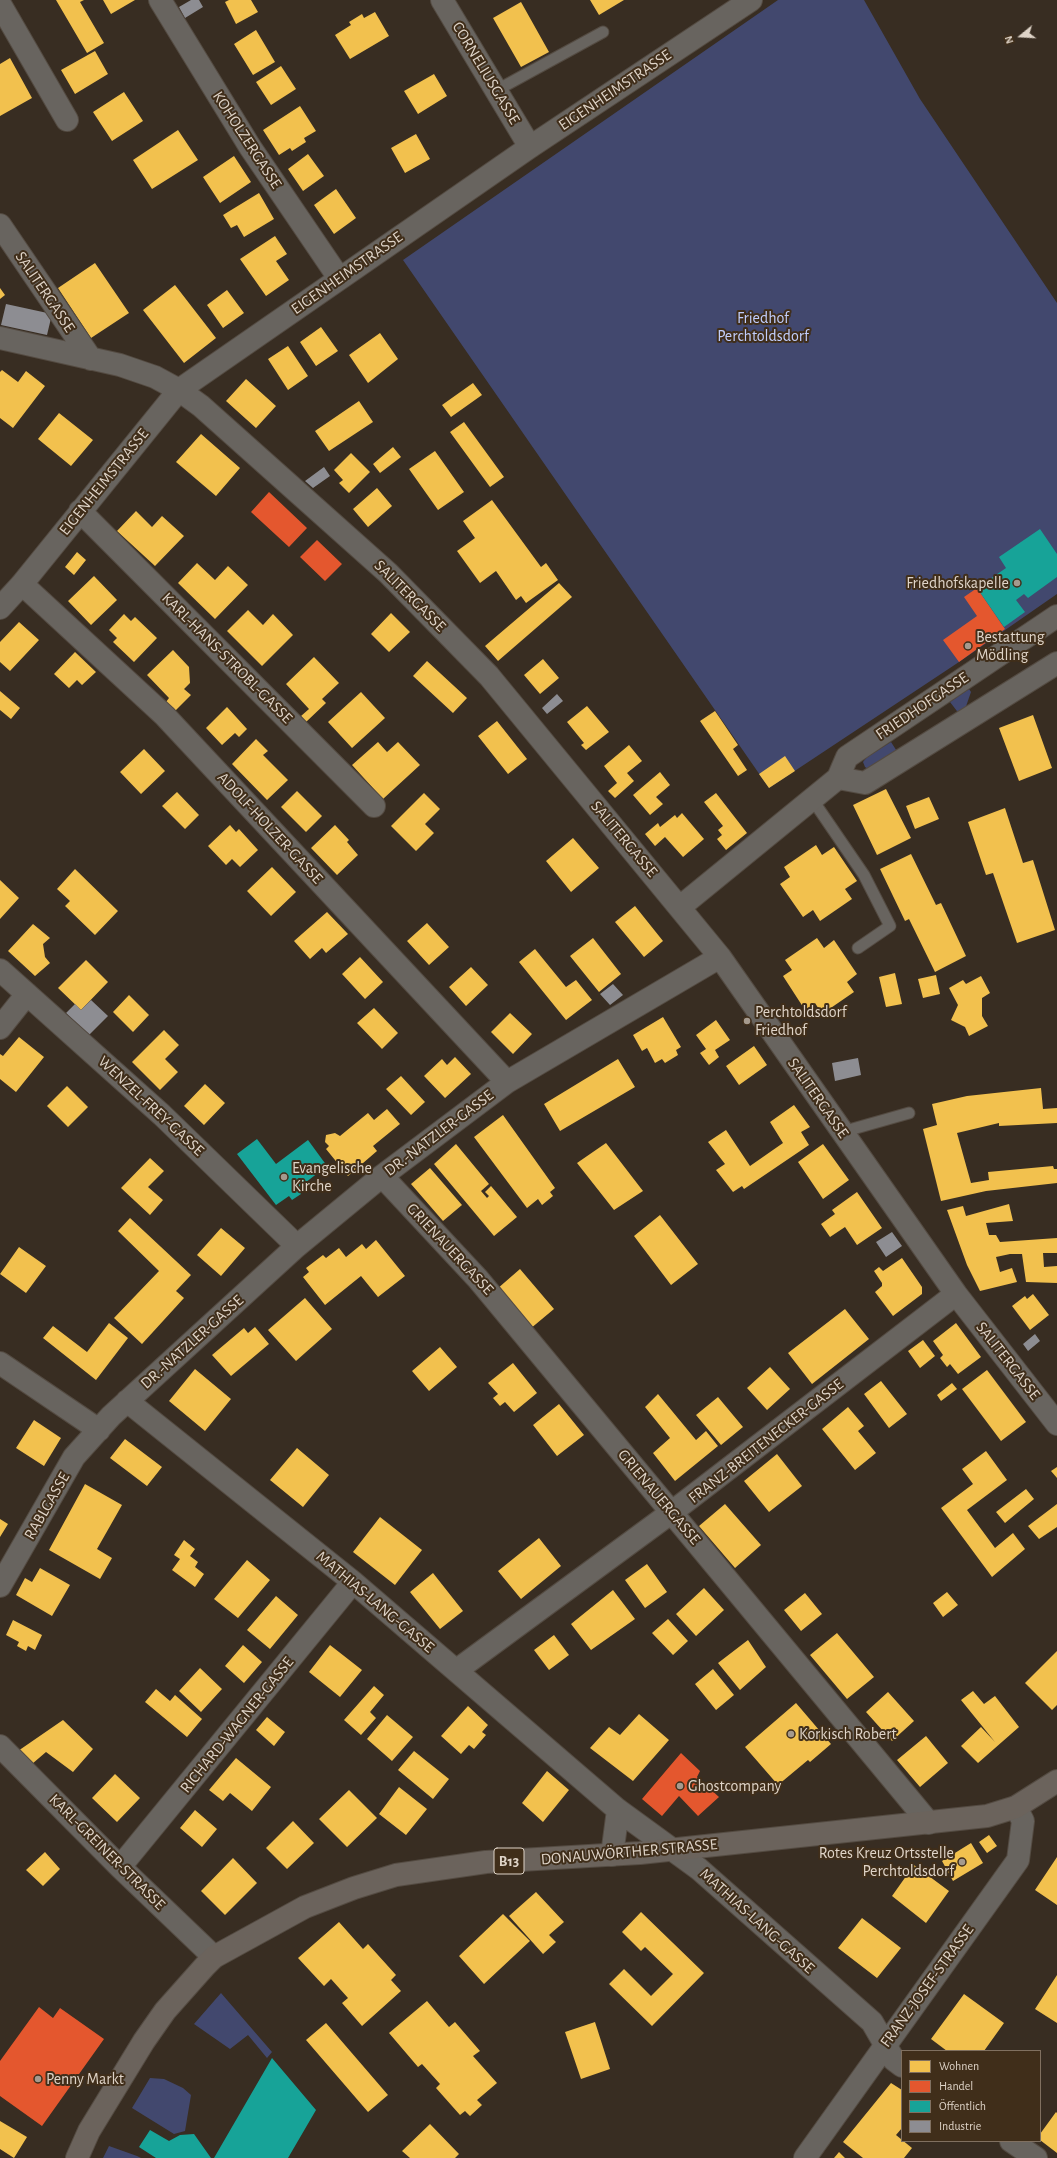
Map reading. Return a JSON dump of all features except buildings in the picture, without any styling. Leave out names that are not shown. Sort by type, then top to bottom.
[{"type":"main road","name":"DONAUWÖRTHER STRASSE","points":[[77,2158],[88,2131],[144,2041],[165,2011],[214,1958],[305,1907],[354,1888],[396,1875],[486,1862],[612,1855],[987,1816],[1016,1806],[1057,1781]]},
{"type":"street","name":"KOHOLZERGASSE","points":[[160,0],[250,147],[339,278]]},
{"type":"street","name":"CORNELIUSGASSE","points":[[442,0],[530,147]]},
{"type":"street","name":"EIGENHEIMSTRASSE","points":[[0,608],[22,584],[179,390],[530,147],[751,0]]},
{"type":"street","points":[[0,4],[66,120]]},
{"type":"street","name":"SALITERGASSE","points":[[0,225],[91,359]]},
{"type":"street","name":"SALITERGASSE","points":[[0,338],[120,365],[155,377],[179,390],[201,406],[388,573],[489,676],[720,957],[956,1294],[1057,1424]]},
{"type":"street","name":"KARL-HANS-STROBL-GASSE","points":[[80,511],[374,806]]},
{"type":"street","name":"ADOLF-HOLZER-GASSE","points":[[22,584],[165,716],[507,1082]]},
{"type":"street","name":"FRIEDHOFGASSE","points":[[1057,616],[846,757],[838,778],[865,783],[1057,663]]},
{"type":"street","points":[[680,907],[838,778]]},
{"type":"street","name":"DR.-NATZLER-GASSE","points":[[100,1430],[127,1401],[297,1246],[382,1176],[507,1082],[720,957]]},
{"type":"street","name":"WENZEL-FREY-GASSE","points":[[0,970],[162,1115],[297,1246]]},
{"type":"street","points":[[0,1028],[27,994]]},
{"type":"street","name":"GRIENAUERGASSE","points":[[382,1176],[478,1279],[929,1823]]},
{"type":"street","name":"FRANZ-BREITENECKER-GASSE","points":[[457,1670],[672,1512],[956,1294]]},
{"type":"street","points":[[0,1363],[100,1430]]},
{"type":"street","name":"MATHIAS-LANG-GASSE","points":[[127,1401],[353,1582],[618,1810],[699,1869],[872,2022],[894,2060],[901,2065]]},
{"type":"street","name":"RABLGASSE","points":[[0,1586],[74,1457],[100,1430]]},
{"type":"street","name":"RICHARD-WAGNER-GASSE","points":[[120,1867],[353,1582]]},
{"type":"street","name":"KARL-GREINER-STRASSE","points":[[0,1746],[120,1867],[214,1958]]},
{"type":"street","name":"FRANZ-JOSEF-STRASSE","points":[[805,2158],[885,2044],[1018,1860],[1023,1821],[1016,1806]]},
{"type":"street","points":[[612,1855],[618,1810]]},
{"type":"street","points":[[1012,2142],[1036,2158]]},
{"type":"lane","points":[[497,90],[603,32]]},
{"type":"lane","points":[[812,799],[864,875],[890,926],[858,948]]},
{"type":"lane","points":[[842,1132],[909,1113]]},
{"type":"green space","name":"Friedhof Perchtoldsdorf","points":[[778,0],[864,0],[920,99],[1057,303],[1057,594],[959,662],[769,788],[403,260]]},
{"type":"green space","points":[[969,689],[971,692],[963,715],[960,715],[950,702]]},
{"type":"green space","points":[[891,742],[900,756],[868,769],[865,767],[863,762],[867,757]]},
{"type":"green space","points":[[221,1993],[272,2052],[267,2058],[248,2035],[230,2049],[194,2024]]},
{"type":"green space","points":[[150,2078],[164,2079],[183,2088],[191,2095],[185,2131],[174,2134],[132,2108]]},
{"type":"green space","points":[[109,2146],[137,2156],[141,2158],[103,2158]]},
{"type":"place","name":"Friedhofskapelle","points":[[1017,583]]},
{"type":"place","name":"Bestattung Mödling","points":[[968,646]]},
{"type":"place","name":"Perchtoldsdorf Friedhof","points":[[747,1021]]},
{"type":"place","name":"Evangelische Kirche","points":[[284,1177]]},
{"type":"place","name":"Korkisch Robert","points":[[791,1734]]},
{"type":"place","name":"Ghostcompany","points":[[680,1786]]},
{"type":"place","name":"Rotes Kreuz Ortsstelle Perchtoldsdorf","points":[[962,1862]]},
{"type":"place","name":"Penny Markt","points":[[38,2079]]}]
